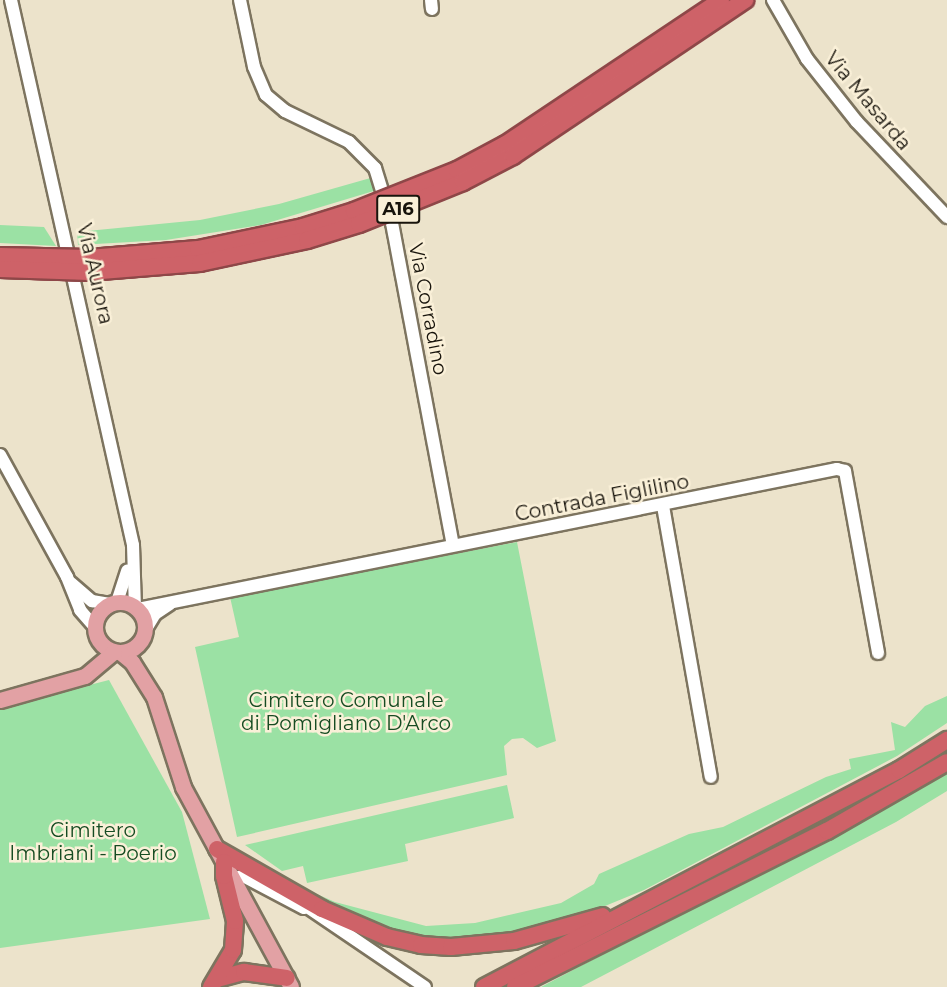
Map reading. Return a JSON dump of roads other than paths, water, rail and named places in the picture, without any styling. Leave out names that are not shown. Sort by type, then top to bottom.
[{"type":"highway","name":"A16","points":[[0,255],[89,258],[198,249],[303,227],[354,211],[427,183],[506,144],[721,0]]},
{"type":"highway","name":"A16","points":[[0,269],[89,272],[200,263],[275,248],[359,224],[453,186],[513,156],[746,0]]},
{"type":"highway","points":[[484,987],[658,899],[899,770],[947,740]]},
{"type":"highway","points":[[515,987],[827,831],[947,762]]},
{"type":"highway","points":[[221,855],[291,892],[387,937],[452,947],[514,942],[550,934],[658,899]]},
{"type":"highway","points":[[214,983],[233,950],[234,934],[221,855]]},
{"type":"highway","points":[[533,987],[592,955],[618,934]]},
{"type":"highway","points":[[214,983],[244,972],[289,982]]},
{"type":"main road","points":[[75,680],[92,662],[97,618],[113,603],[137,608],[154,697],[175,769],[289,982]]},
{"type":"main road","points":[[96,634],[132,662],[154,697]]},
{"type":"main road","points":[[0,700],[75,680],[143,636]]},
{"type":"street","name":"Via Aurora","points":[[11,0],[76,283],[132,545],[132,586],[137,608]]},
{"type":"street","name":"Via Corradino","points":[[240,0],[254,68],[266,95],[285,111],[349,142],[375,168],[392,223],[453,545]]},
{"type":"street","name":"Via Masarda","points":[[773,0],[807,59],[857,122],[947,217]]},
{"type":"street","points":[[0,455],[67,578],[80,610],[96,634]]},
{"type":"street","name":"Contrada Figlilino","points":[[137,608],[184,597],[663,506],[837,469],[845,471],[878,653]]},
{"type":"street","points":[[663,506],[711,777]]},
{"type":"street","name":"Via Aurora","points":[[113,603],[132,559]]},
{"type":"street","points":[[67,578],[84,596],[113,603]]},
{"type":"street","points":[[132,586],[145,600],[157,603]]},
{"type":"street","name":"Contrada Figlilino","points":[[143,636],[155,614],[184,597]]},
{"type":"street","points":[[234,878],[253,880],[305,909],[425,987]]},
{"type":"street","points":[[291,892],[305,909]]},
{"type":"park label","name":"Cimitero Comunale di Pomigliano D'Arco","points":[[346,712]]},
{"type":"park label","name":"Cimitero Imbriani - Poerio","points":[[93,842]]}]
